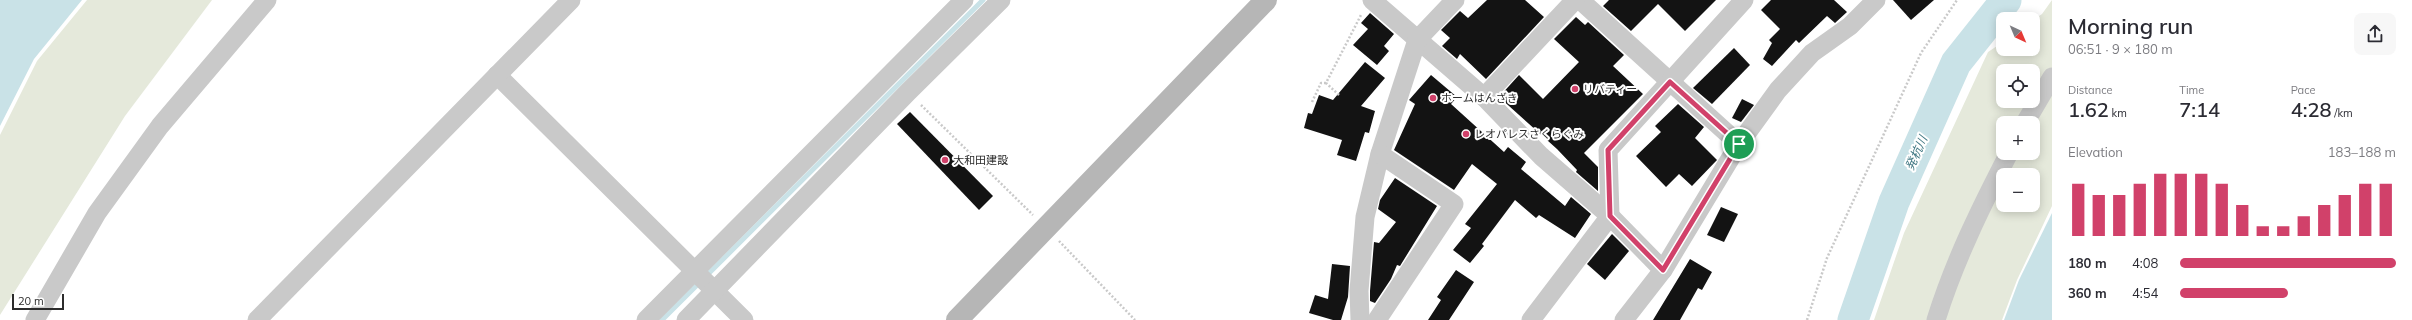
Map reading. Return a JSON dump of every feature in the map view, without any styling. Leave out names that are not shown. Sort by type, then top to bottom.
[{"type":"street","points":[[35,320],[97,213],[160,126],[267,0]]},
{"type":"street","points":[[257,320],[571,0]]},
{"type":"street","points":[[646,320],[964,0]]},
{"type":"street","points":[[686,320],[715,292],[908,92],[1001,0]]},
{"type":"street","points":[[957,320],[1266,0]]},
{"type":"street","points":[[1360,320],[1359,291],[1365,217],[1380,154],[1417,40],[1455,0]]},
{"type":"street","points":[[1484,97],[1575,0]]},
{"type":"street","points":[[1580,0],[1739,144]]},
{"type":"street","points":[[1531,320],[1610,216],[1608,150],[1744,0]]},
{"type":"street","points":[[1624,320],[1663,270],[1739,144],[1778,90],[1812,53],[1850,26],[1876,0]]},
{"type":"street","points":[[1367,7],[1417,40],[1484,97],[1541,156],[1610,216],[1663,270]]},
{"type":"street","points":[[497,75],[744,320]]},
{"type":"street","points":[[2029,116],[2052,77]]},
{"type":"street","points":[[1378,320],[1454,204],[1380,154]]},
{"type":"street","points":[[1936,320],[1958,259],[1980,210],[2005,160]]},
{"type":"path","points":[[1808,320],[1827,258],[1918,60],[1958,0]]},
{"type":"path","points":[[1326,83],[1367,7]]},
{"type":"path","points":[[1312,102],[1321,83],[1326,83]]},
{"type":"path","points":[[1326,83],[1339,95]]},
{"type":"path","points":[[908,92],[1047,228],[1135,320]]},
{"type":"shaded area","points":[[87,0],[212,0],[125,116],[0,315],[0,135],[37,61]]},
{"type":"shaded area","points":[[2052,0],[2052,206],[2017,280],[2002,320],[1874,320],[1904,233],[1988,52],[1996,47],[1996,56],[2040,56],[2040,15]]},
{"type":"water","points":[[0,0],[82,0],[34,59],[0,126]]},
{"type":"water","points":[[2052,213],[2052,320],[2004,320],[2019,280]]},
{"type":"building","points":[[1487,0],[1525,0],[1544,17],[1486,79],[1460,54],[1457,59],[1442,46],[1450,38],[1441,30],[1460,11],[1468,18]]},
{"type":"building","points":[[1609,0],[1716,0],[1685,31],[1658,4],[1631,31],[1603,6]]},
{"type":"building","points":[[1771,0],[1834,0],[1847,12],[1835,23],[1827,16],[1799,43],[1796,40],[1772,66],[1763,59],[1772,43],[1769,40],[1780,29],[1761,10]]},
{"type":"building","points":[[1893,0],[1934,0],[1911,20]]},
{"type":"building","points":[[1370,13],[1394,34],[1384,46],[1389,51],[1377,65],[1353,45],[1368,29],[1361,23]]},
{"type":"building","points":[[1576,17],[1585,25],[1588,22],[1624,55],[1613,66],[1643,94],[1584,153],[1598,167],[1598,191],[1576,172],[1577,170],[1557,149],[1499,97],[1519,75],[1543,99],[1579,62],[1554,39]]},
{"type":"building","points":[[1734,48],[1750,65],[1712,104],[1693,88]]},
{"type":"building","points":[[1365,62],[1385,78],[1361,106],[1375,111],[1369,133],[1365,132],[1356,161],[1337,155],[1342,140],[1304,128],[1308,113],[1312,114],[1319,95],[1333,100]]},
{"type":"building","points":[[1431,75],[1457,97],[1451,104],[1504,152],[1508,147],[1526,162],[1521,169],[1565,206],[1571,197],[1591,214],[1575,238],[1539,215],[1536,218],[1515,200],[1482,244],[1484,246],[1470,263],[1453,250],[1471,228],[1465,224],[1497,184],[1472,164],[1454,190],[1394,150],[1415,104],[1409,100]]},
{"type":"building","points":[[1742,99],[1754,105],[1741,122],[1732,118]]},
{"type":"building","points":[[1678,104],[1704,127],[1695,138],[1717,160],[1692,186],[1679,174],[1666,187],[1636,156],[1661,132],[1655,126]]},
{"type":"building","name":"大和田建設","points":[[910,112],[993,196],[979,210],[897,124]]},
{"type":"building","points":[[1395,178],[1437,206],[1400,266],[1397,265],[1391,279],[1375,303],[1370,301],[1374,242],[1379,243],[1396,222],[1378,209],[1380,200]]},
{"type":"building","points":[[1721,207],[1738,214],[1724,242],[1707,235]]},
{"type":"building","points":[[1612,234],[1629,251],[1605,280],[1587,264]]},
{"type":"building","points":[[1690,259],[1712,272],[1702,290],[1698,288],[1680,320],[1653,320]]},
{"type":"building","points":[[1332,264],[1350,266],[1348,297],[1341,320],[1333,320],[1309,313],[1315,295],[1328,299]]},
{"type":"building","points":[[1456,270],[1474,282],[1449,320],[1428,320],[1441,300],[1437,297]]},
{"type":"waterway","points":[[662,320],[983,0]]},
{"type":"waterway","name":"発杭川","points":[[1853,320],[1894,202],[1956,63],[2006,0]]},
{"type":"place","name":"リバティー","points":[[1575,89]]},
{"type":"place","name":"ホームはんざき","points":[[1433,98]]},
{"type":"place","name":"レオパレスさくらぐみ","points":[[1466,134]]},
{"type":"place","name":"大和田建設","points":[[945,160]]},
{"type":"route","points":[[1670,82],[1739,144],[1663,270],[1610,216],[1608,150],[1621,139],[1670,82]]}]
